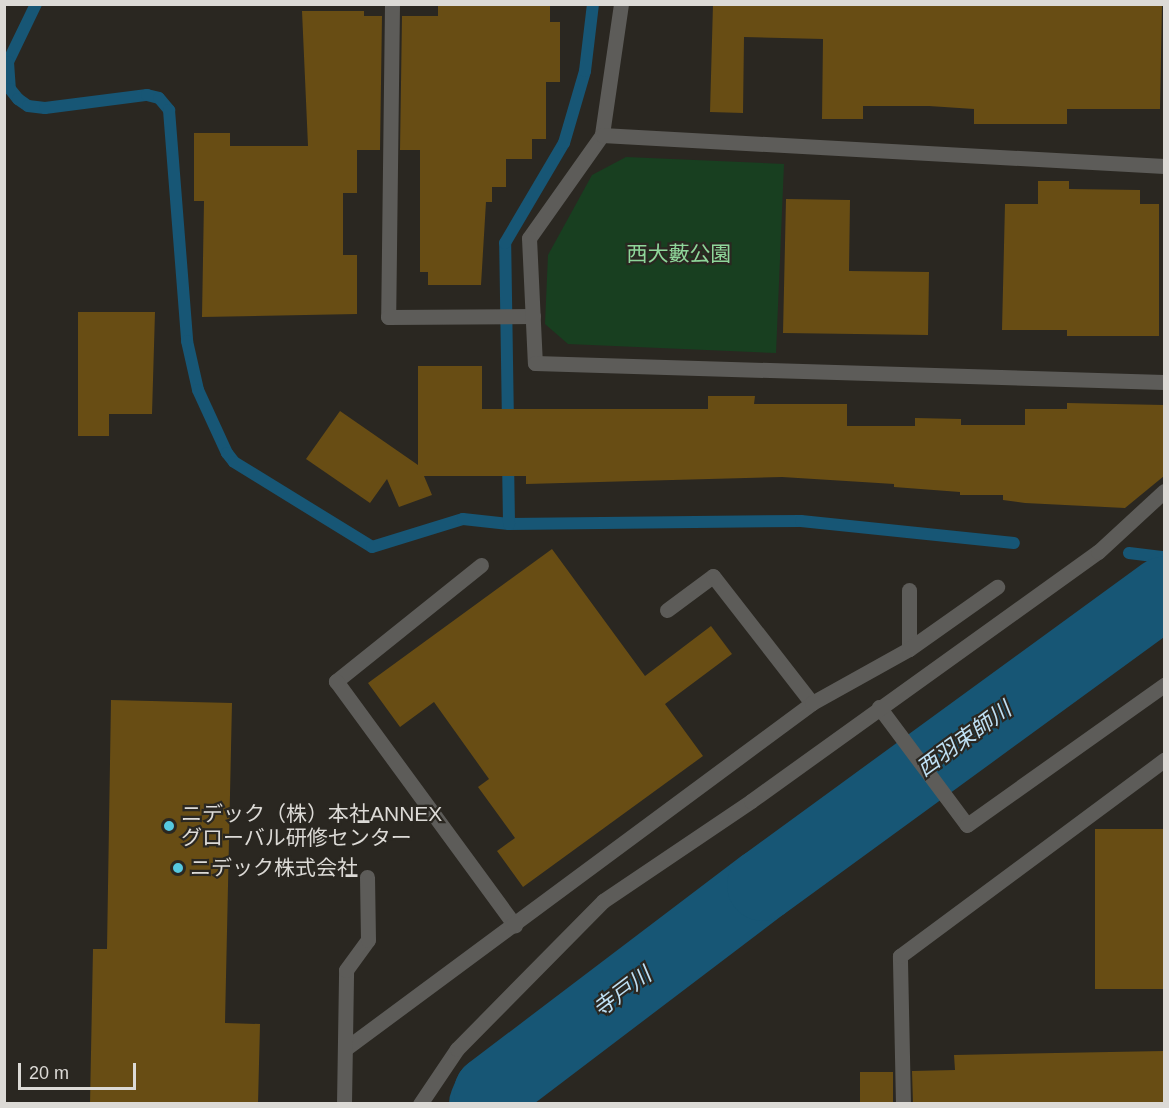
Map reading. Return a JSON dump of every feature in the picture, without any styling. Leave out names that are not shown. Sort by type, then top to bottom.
[{"type":"street","points":[[392,4],[388,317],[532,316]]},
{"type":"street","points":[[621,4],[602,135],[529,238],[535,363],[1164,382]]},
{"type":"street","points":[[602,135],[1164,166]]},
{"type":"street","points":[[420,1104],[457,1049],[603,901],[751,801],[1098,552],[1164,491]]},
{"type":"street","points":[[481,565],[336,681],[515,926]]},
{"type":"street","points":[[667,610],[713,576],[812,703]]},
{"type":"street","points":[[345,1049],[515,926],[812,703],[909,650],[997,587]]},
{"type":"street","points":[[909,590],[909,650]]},
{"type":"street","points":[[879,707],[968,825],[1164,684]]},
{"type":"street","points":[[903,1104],[900,956],[1164,760]]},
{"type":"street","points":[[344,1104],[346,970],[368,940],[367,877]]},
{"type":"green space","name":"西大藪公園","points":[[626,157],[784,164],[776,353],[568,344],[545,324],[548,255],[592,175]]},
{"type":"building","points":[[438,4],[550,4],[550,22],[560,22],[560,82],[546,82],[546,139],[532,139],[532,159],[506,159],[506,187],[492,187],[492,202],[486,202],[481,285],[428,285],[428,272],[420,272],[420,150],[400,150],[402,16],[438,16]]},
{"type":"building","points":[[713,4],[1162,4],[1160,109],[1067,109],[1067,124],[974,124],[974,109],[929,106],[863,106],[863,119],[822,119],[823,39],[744,37],[743,113],[710,112]]},
{"type":"building","points":[[302,11],[364,11],[364,16],[382,16],[380,150],[357,150],[357,193],[343,193],[343,255],[357,255],[357,314],[202,317],[204,201],[194,201],[194,133],[230,133],[230,146],[308,146]]},
{"type":"building","points":[[1038,181],[1069,181],[1069,189],[1140,190],[1140,204],[1159,204],[1159,336],[1067,336],[1067,330],[1002,330],[1005,204],[1038,204]]},
{"type":"building","points":[[786,199],[850,200],[849,271],[929,272],[928,335],[783,333]]},
{"type":"building","points":[[78,312],[155,312],[152,414],[109,414],[109,436],[78,436]]},
{"type":"building","points":[[418,366],[482,366],[482,409],[708,409],[708,396],[755,396],[754,404],[847,404],[847,426],[915,426],[915,418],[961,419],[961,425],[1025,425],[1025,409],[1067,409],[1067,403],[1164,405],[1164,476],[1125,508],[1025,503],[1003,500],[1003,495],[960,495],[960,492],[894,487],[894,484],[782,477],[526,484],[526,476],[424,476],[432,495],[399,507],[387,479],[370,503],[306,459],[340,411],[418,465]]},
{"type":"building","points":[[552,549],[645,676],[711,626],[732,654],[665,704],[703,756],[523,887],[497,851],[515,838],[478,787],[489,779],[434,702],[400,727],[368,683]]},
{"type":"building","name":"ニデック（株）本社ANNEX グローバル研修センター","points":[[111,700],[232,703],[225,1023],[260,1024],[258,1104],[90,1104],[93,949],[107,949]]},
{"type":"building","points":[[1095,829],[1164,829],[1164,989],[1095,989]]},
{"type":"building","points":[[1164,1051],[1164,1104],[913,1104],[912,1071],[955,1070],[954,1055]]},
{"type":"building","points":[[860,1072],[893,1072],[893,1104],[860,1104]]},
{"type":"waterway","points":[[36,4],[8,62],[10,89],[18,99],[28,106],[45,108],[147,95],[159,98],[169,110],[187,341],[198,390],[227,453],[234,462],[372,547],[463,519],[509,524],[801,521],[1014,543]]},
{"type":"waterway","points":[[508,424],[505,243],[564,143],[585,71],[593,4]]},
{"type":"waterway","points":[[508,459],[509,524]]},
{"type":"waterway","points":[[1129,553],[1164,557]]},
{"type":"waterway","name":"西羽束師川","points":[[485,1104],[490,1092],[763,885],[1164,593]]},
{"type":"place","name":"ニデック（株）本社ANNEX グローバル研修センター","points":[[169,826]]},
{"type":"place","name":"ニデック株式会社","points":[[178,868]]},
{"type":"water label","name":"寺戸川","points":[[622,992]]}]
